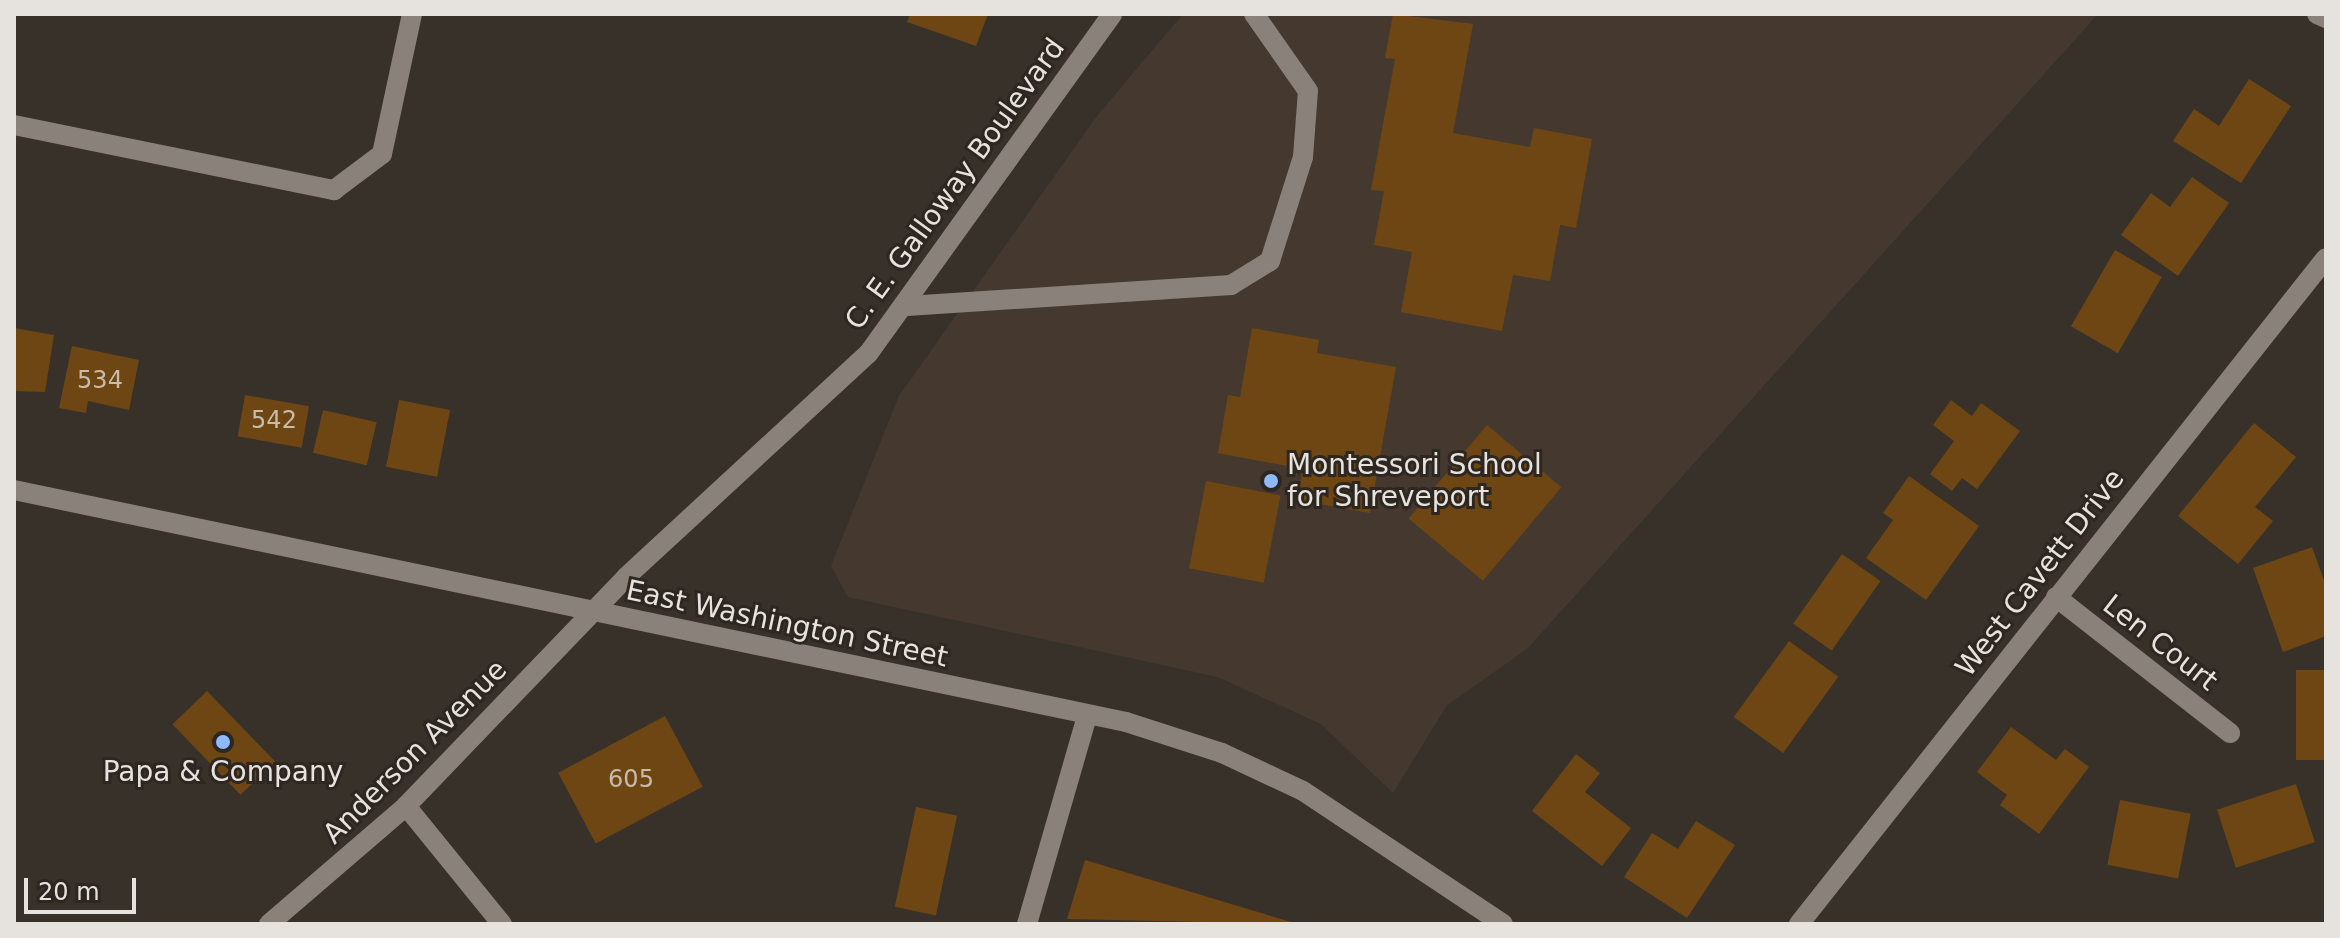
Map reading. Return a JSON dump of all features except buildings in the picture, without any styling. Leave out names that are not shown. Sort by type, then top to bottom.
[{"type":"street","points":[[14,125],[304,188],[334,190],[370,169],[389,135],[412,14]]},
{"type":"street","name":"C. E. Galloway Boulevard","points":[[593,611],[802,421],[907,306],[1112,14]]},
{"type":"street","points":[[907,306],[1231,285],[1270,261],[1303,157],[1308,91],[1254,14]]},
{"type":"street","points":[[2317,14],[2326,18]]},
{"type":"street","name":"West Cavett Drive","points":[[1799,924],[2326,258]]},
{"type":"street","name":"East Washington Street","points":[[14,490],[1087,716],[1269,772],[1365,827],[1503,924]]},
{"type":"street","name":"Len Court","points":[[2056,597],[2230,733]]},
{"type":"street","name":"Anderson Avenue","points":[[269,924],[406,806],[593,611]]},
{"type":"street","points":[[1027,924],[1087,716]]},
{"type":"street","points":[[406,806],[502,924]]},
{"type":"shaded area","name":"Montessori School for Shreveport","points":[[1183,14],[2098,14],[1527,649],[1447,705],[1393,793],[1321,724],[1218,677],[848,597],[831,566],[899,396],[1097,116]]},
{"type":"place","name":"Montessori School for Shreveport","points":[[1271,481]]},
{"type":"place","name":"Papa & Company","points":[[223,742]]}]
